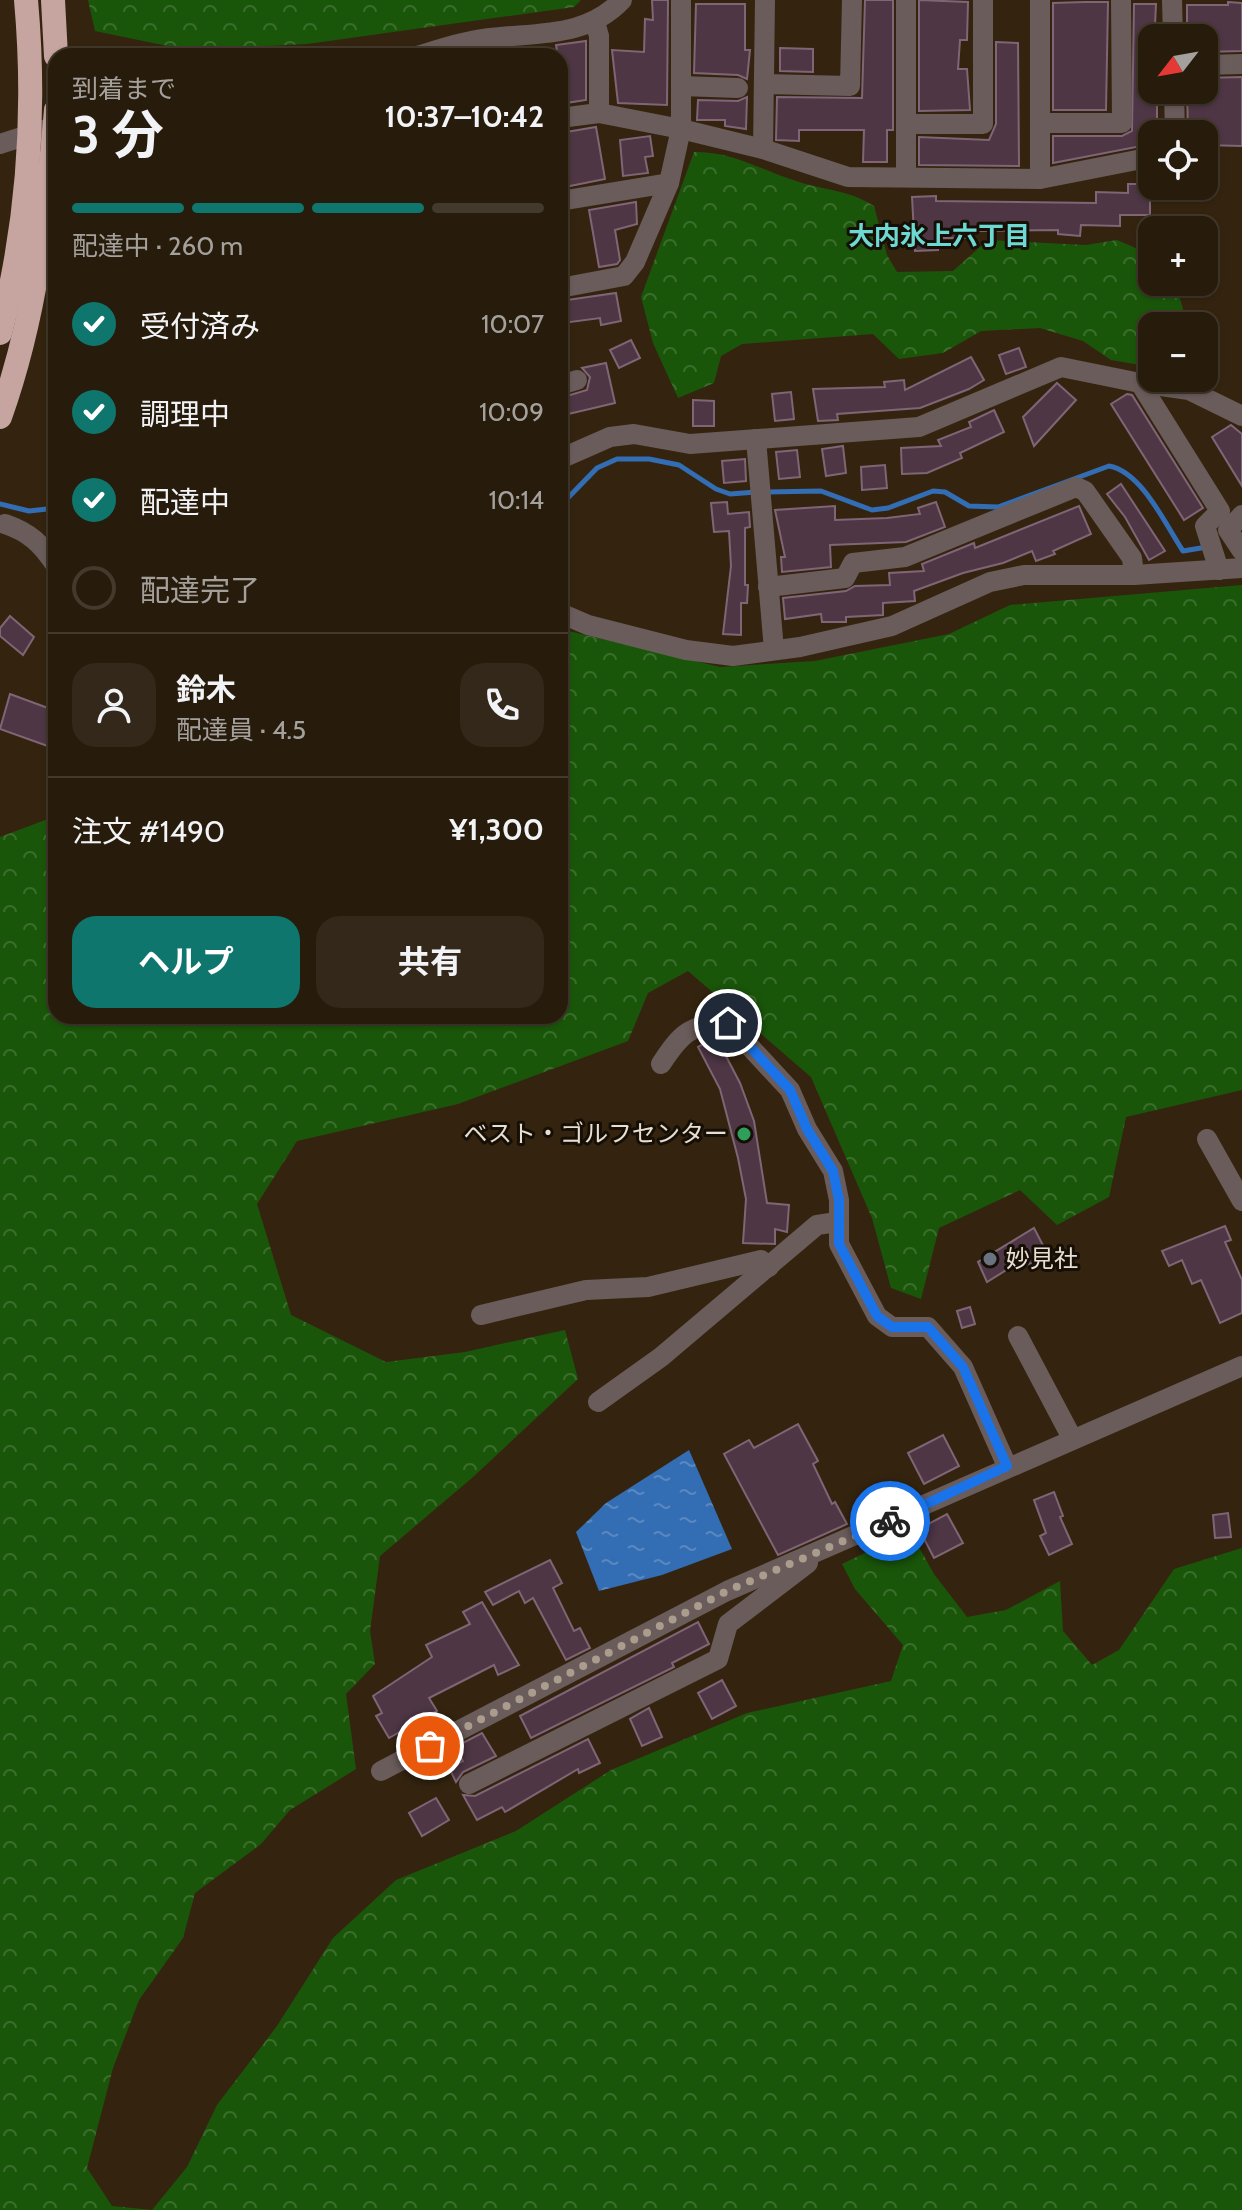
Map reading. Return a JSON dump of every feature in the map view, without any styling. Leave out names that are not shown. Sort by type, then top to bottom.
[{"type":"highway","points":[[0,333],[24,205],[29,135],[26,0]]},
{"type":"highway","points":[[53,0],[56,48]]},
{"type":"highway","points":[[0,417],[35,294],[48,213]]},
{"type":"street","points":[[444,48],[471,40],[571,30],[595,22],[622,0]]},
{"type":"street","points":[[568,286],[624,276],[635,262],[669,183],[681,129],[681,0]]},
{"type":"street","points":[[763,149],[765,0]]},
{"type":"street","points":[[764,84],[850,86],[852,0]]},
{"type":"street","points":[[906,0],[906,177]]},
{"type":"street","points":[[906,124],[983,124],[983,0]]},
{"type":"street","points":[[1040,0],[1040,179]]},
{"type":"street","points":[[1040,123],[1122,123],[1121,0]]},
{"type":"street","points":[[1172,0],[1173,24]]},
{"type":"street","points":[[595,22],[599,36],[599,113]]},
{"type":"street","points":[[1218,65],[1242,64]]},
{"type":"street","points":[[681,86],[738,88]]},
{"type":"street","points":[[568,117],[599,113],[681,129],[763,149],[848,177],[1040,179],[1138,160]]},
{"type":"street","points":[[0,144],[48,125]]},
{"type":"street","points":[[568,200],[669,183]]},
{"type":"street","points":[[568,455],[610,437],[634,434],[690,444],[919,427],[1061,367],[1138,383]]},
{"type":"street","points":[[1146,392],[1220,511],[1205,526],[1219,570]]},
{"type":"street","points":[[1193,392],[1242,416]]},
{"type":"street","points":[[756,439],[774,650]]},
{"type":"street","points":[[768,587],[835,582],[845,578],[853,563],[905,557],[1076,487],[1085,491],[1132,558],[1134,575]]},
{"type":"street","points":[[1242,515],[1228,530],[1242,551]]},
{"type":"street","points":[[5,524],[22,530],[40,543],[48,554]]},
{"type":"street","points":[[568,616],[588,625],[708,654],[774,650],[892,626],[990,582],[1024,575],[1134,575],[1242,568]]},
{"type":"street","points":[[661,1064],[675,1043],[700,1024],[728,1023],[790,1090],[807,1129],[833,1171],[839,1200],[839,1244],[877,1316],[892,1327],[928,1327],[963,1367],[1007,1466]]},
{"type":"street","points":[[1207,1139],[1242,1201]]},
{"type":"street","points":[[598,1402],[661,1357],[817,1225],[837,1222]]},
{"type":"street","points":[[481,1315],[586,1290],[648,1287],[761,1260],[769,1267]]},
{"type":"street","points":[[1018,1336],[1072,1438]]},
{"type":"street","points":[[381,1771],[727,1591],[816,1554],[1007,1466],[1242,1366]]},
{"type":"street","points":[[469,1784],[718,1659],[728,1624],[802,1571],[816,1554]]},
{"type":"green space","points":[[88,0],[581,0],[574,7],[307,44],[177,48],[95,31]]},
{"type":"green space","points":[[694,152],[733,158],[796,181],[854,196],[874,206],[887,255],[897,272],[953,271],[988,240],[1086,245],[1117,240],[1138,249],[1138,296],[1179,296],[1184,312],[1138,312],[1138,365],[1111,360],[1083,341],[1040,328],[981,331],[943,353],[899,359],[873,334],[742,344],[721,356],[714,383],[678,398],[653,343],[641,297]]},
{"type":"green space","points":[[1242,585],[1242,1090],[1126,1117],[1109,1197],[1057,1225],[1020,1190],[939,1228],[921,1299],[891,1288],[872,1218],[811,1077],[688,971],[648,993],[628,1041],[458,1104],[297,1141],[257,1204],[291,1315],[386,1362],[465,1352],[565,1330],[578,1379],[473,1477],[380,1556],[370,1631],[375,1664],[346,1694],[356,1769],[290,1810],[261,1844],[195,1893],[183,1938],[139,2000],[113,2068],[87,2168],[112,2206],[152,2210],[0,2210],[0,837],[48,819],[48,1024],[568,1024],[568,631],[720,667],[815,661],[949,634],[1010,605]]},
{"type":"green space","points":[[910,1531],[934,1574],[967,1617],[1006,1610],[1060,1581],[1063,1631],[1092,1665],[1119,1650],[1174,1569],[1242,1548],[1242,2210],[152,2210],[187,2167],[217,2105],[277,2026],[333,1938],[396,1880],[516,1831],[611,1770],[747,1713],[891,1681],[903,1645],[855,1589],[842,1564]]},
{"type":"water","points":[[689,1450],[732,1549],[662,1575],[599,1591],[576,1532],[606,1503]]},
{"type":"building","points":[[652,0],[668,0],[667,105],[618,103],[612,50],[644,52],[645,19],[653,20]]},
{"type":"building","points":[[865,0],[893,0],[893,130],[887,130],[887,162],[863,162],[864,130],[799,130],[799,141],[776,140],[777,97],[862,98]]},
{"type":"building","points":[[919,0],[968,2],[967,40],[960,40],[958,69],[967,69],[970,110],[919,111]]},
{"type":"building","points":[[1108,2],[1106,110],[1053,110],[1053,3]]},
{"type":"building","points":[[1228,2],[1242,3],[1242,51],[1218,52],[1218,24],[1187,24],[1187,5],[1228,5]]},
{"type":"building","points":[[696,4],[745,4],[745,50],[750,50],[747,79],[738,75],[694,73]]},
{"type":"building","points":[[1134,4],[1156,4],[1155,24],[1138,24],[1138,104],[1157,104],[1157,120],[1138,120],[1138,147],[1053,163],[1053,136],[1122,136],[1132,131]]},
{"type":"building","points":[[586,41],[586,100],[568,103],[568,48],[557,48],[556,45]]},
{"type":"building","points":[[996,42],[1018,43],[1019,166],[919,165],[919,137],[989,140],[996,124]]},
{"type":"building","points":[[780,48],[813,49],[813,72],[780,71]]},
{"type":"building","points":[[1242,77],[1242,146],[1218,145],[1218,120],[1188,120],[1187,104],[1218,104],[1218,78]]},
{"type":"building","points":[[747,97],[746,129],[725,126],[725,120],[697,120],[698,100],[738,101]]},
{"type":"building","points":[[596,127],[605,179],[568,186],[568,132]]},
{"type":"building","points":[[650,136],[653,156],[645,157],[648,173],[623,176],[620,140]]},
{"type":"building","points":[[1128,184],[1138,184],[1138,200],[1150,200],[1150,215],[1120,215],[1120,226],[1081,225],[1080,236],[1058,234],[1058,230],[973,231],[973,238],[938,238],[938,250],[915,251],[912,197],[936,196],[936,201],[1096,203],[1096,192],[1128,193]]},
{"type":"building","points":[[636,202],[637,224],[615,230],[620,260],[617,264],[599,267],[589,210]]},
{"type":"building","points":[[616,293],[621,321],[601,325],[600,318],[568,322],[568,300]]},
{"type":"building","points":[[631,340],[640,358],[619,368],[610,350]]},
{"type":"building","points":[[1019,348],[1026,367],[1006,374],[999,355]]},
{"type":"building","points":[[971,357],[984,380],[969,389],[920,408],[837,414],[838,420],[818,421],[813,389],[885,387],[884,382],[904,380],[905,390]]},
{"type":"building","points":[[606,363],[615,403],[568,414],[568,396],[587,390],[590,377],[582,368]]},
{"type":"building","points":[[1057,383],[1076,400],[1034,446],[1023,417]]},
{"type":"building","points":[[791,392],[794,419],[775,421],[772,394]]},
{"type":"building","points":[[1127,394],[1132,395],[1203,508],[1184,520],[1111,404]]},
{"type":"building","points":[[693,400],[714,401],[714,426],[693,426]]},
{"type":"building","points":[[994,410],[1004,432],[960,453],[962,458],[927,473],[902,474],[901,448],[941,446],[938,440],[971,427],[969,422]]},
{"type":"building","points":[[1231,425],[1242,434],[1242,486],[1212,437]]},
{"type":"building","points":[[843,446],[846,473],[826,476],[822,449]]},
{"type":"building","points":[[797,450],[800,477],[779,479],[776,452]]},
{"type":"building","points":[[745,459],[746,481],[724,483],[722,461]]},
{"type":"building","points":[[885,465],[887,488],[862,490],[861,467]]},
{"type":"building","points":[[1121,484],[1165,551],[1149,560],[1125,517],[1107,494]]},
{"type":"building","points":[[727,502],[728,514],[749,512],[750,527],[745,528],[747,603],[741,603],[741,635],[723,634],[731,566],[729,531],[714,532],[711,503]]},
{"type":"building","points":[[936,502],[945,527],[906,542],[830,545],[831,567],[782,572],[781,557],[785,557],[775,510],[835,506],[835,520],[887,518],[920,514],[918,508]]},
{"type":"building","points":[[1079,506],[1091,534],[1053,551],[1055,554],[1036,561],[1032,551],[1003,563],[963,573],[914,591],[915,601],[883,603],[883,615],[846,617],[846,622],[822,622],[821,614],[785,619],[783,598],[846,591],[855,586],[890,585],[889,573],[924,571],[922,564],[974,543],[975,548]]},
{"type":"building","points":[[10,616],[34,637],[23,655],[0,636],[0,628]]},
{"type":"building","points":[[10,694],[48,708],[48,746],[0,729]]},
{"type":"building","points":[[716,1037],[740,1083],[754,1121],[767,1203],[789,1205],[787,1232],[775,1229],[775,1244],[743,1243],[746,1199],[738,1158],[720,1089],[698,1047]]},
{"type":"building","points":[[1225,1226],[1231,1240],[1225,1242],[1242,1280],[1242,1313],[1220,1323],[1201,1280],[1192,1284],[1182,1260],[1169,1266],[1162,1251]]},
{"type":"building","points":[[1034,1228],[1048,1255],[1027,1265],[1024,1259],[987,1282],[978,1262]]},
{"type":"building","points":[[970,1307],[975,1324],[962,1328],[957,1311]]},
{"type":"building","points":[[798,1424],[818,1461],[813,1464],[832,1504],[835,1502],[847,1524],[778,1555],[724,1454],[749,1440],[754,1448]]},
{"type":"building","points":[[943,1435],[959,1466],[924,1484],[908,1453]]},
{"type":"building","points":[[1054,1492],[1063,1516],[1060,1517],[1072,1544],[1049,1555],[1040,1536],[1046,1533],[1034,1500]]},
{"type":"building","points":[[1228,1513],[1231,1537],[1215,1538],[1213,1515]]},
{"type":"building","points":[[947,1514],[963,1543],[934,1558],[919,1529]]},
{"type":"building","points":[[550,1560],[562,1583],[553,1588],[574,1631],[580,1628],[590,1648],[566,1660],[533,1598],[525,1603],[519,1591],[493,1605],[485,1592]]},
{"type":"building","points":[[482,1602],[519,1665],[498,1675],[494,1665],[429,1698],[437,1711],[389,1738],[376,1716],[382,1713],[373,1696],[432,1657],[426,1645],[470,1624],[463,1612]]},
{"type":"building","points":[[698,1622],[709,1644],[672,1663],[674,1667],[531,1738],[520,1716]]},
{"type":"building","points":[[722,1680],[736,1706],[712,1719],[698,1693]]},
{"type":"building","points":[[649,1708],[662,1737],[642,1746],[630,1719]]},
{"type":"building","points":[[482,1733],[496,1756],[463,1772],[456,1782],[449,1768],[463,1761],[455,1747]]},
{"type":"building","points":[[588,1739],[600,1763],[579,1773],[578,1769],[505,1812],[502,1807],[477,1820],[463,1795],[475,1796]]},
{"type":"building","points":[[436,1798],[449,1820],[422,1836],[409,1813]]},
{"type":"waterway","points":[[568,498],[597,468],[617,459],[649,459],[679,465],[716,489],[730,494],[756,492]]},
{"type":"waterway","points":[[766,492],[821,491],[872,510],[888,508],[933,491],[945,492],[969,506],[998,507],[1109,466],[1121,470],[1142,488],[1183,551],[1207,547]]},
{"type":"waterway","points":[[0,504],[29,511],[48,509]]},
{"type":"way so far","points":[[430,1746],[554,1684],[727,1591],[890,1521]]},
{"type":"place","name":"ベスト・ゴルフセンター","points":[[744,1134]]},
{"type":"place","name":"妙見社","points":[[990,1259]]},
{"type":"district","name":"大内氷上六丁目","points":[[939,236]]},
{"type":"route","points":[[728,1023],[751,1044],[790,1090],[807,1129],[833,1171],[839,1200],[839,1244],[877,1316],[892,1327],[928,1327],[963,1367],[1007,1466],[890,1521]]}]
